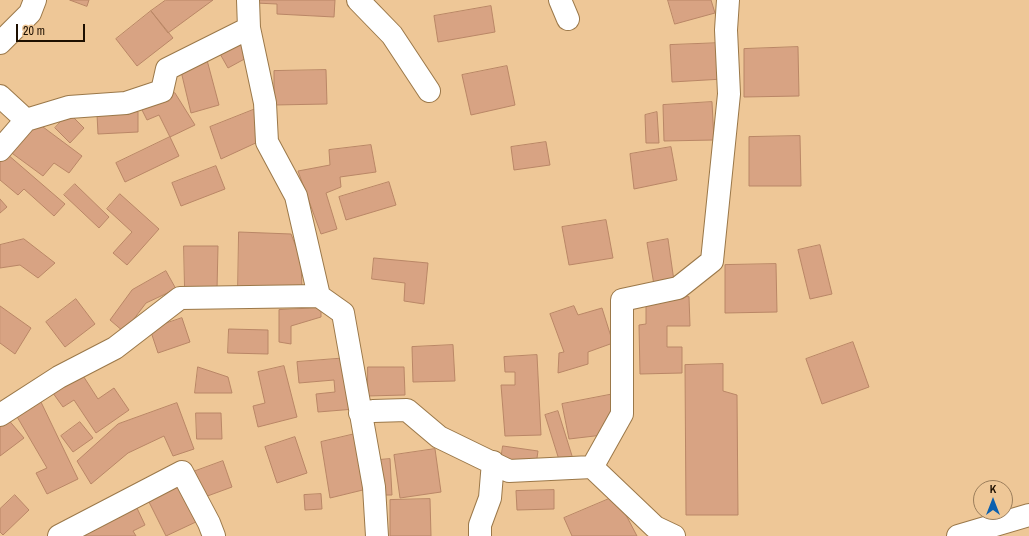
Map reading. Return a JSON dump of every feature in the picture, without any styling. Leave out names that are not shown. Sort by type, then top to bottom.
[{"type":"street","points":[[0,43],[30,13],[35,0]]},
{"type":"street","points":[[248,0],[249,28],[265,103],[267,142],[296,196],[319,296]]},
{"type":"street","points":[[358,0],[392,35],[429,91]]},
{"type":"street","points":[[717,0],[726,30]]},
{"type":"street","points":[[592,467],[622,414],[622,300],[678,288],[712,262],[729,94],[726,30],[728,0]]},
{"type":"street","points":[[0,150],[26,120],[69,107],[126,103],[162,91],[167,69],[249,28]]},
{"type":"street","points":[[0,96],[26,120]]},
{"type":"street","points":[[0,414],[59,377],[114,348],[180,298],[319,296],[343,313],[374,487],[377,536]]},
{"type":"street","points":[[360,413],[407,410],[439,437],[509,470],[592,467],[655,527],[674,536]]},
{"type":"street","points":[[480,536],[480,525],[490,498],[493,462]]},
{"type":"street","points":[[58,536],[182,472],[214,536]]},
{"type":"street","points":[[958,536],[1029,515]]},
{"type":"building","points":[[70,0],[89,0],[87,6]]},
{"type":"building","points":[[166,0],[213,0],[168,33],[151,11]]},
{"type":"building","points":[[255,0],[335,0],[334,17],[277,14],[277,4],[255,3]]},
{"type":"building","points":[[668,0],[711,0],[715,13],[675,24]]},
{"type":"building","points":[[491,6],[495,32],[438,42],[434,16]]},
{"type":"building","points":[[151,11],[173,38],[137,66],[116,39]]},
{"type":"building","points":[[241,40],[250,56],[228,68],[219,52]]},
{"type":"building","points":[[721,43],[723,79],[672,82],[670,45]]},
{"type":"building","points":[[798,47],[799,96],[744,97],[744,49]]},
{"type":"building","points":[[207,60],[219,105],[191,113],[180,67]]},
{"type":"building","points":[[507,66],[515,105],[471,115],[462,75]]},
{"type":"building","points":[[326,70],[327,104],[274,105],[274,71]]},
{"type":"building","points":[[175,93],[195,125],[170,137],[159,115],[147,120],[141,108]]},
{"type":"building","points":[[712,102],[714,140],[664,141],[663,105]]},
{"type":"building","points":[[258,108],[260,141],[221,159],[210,127]]},
{"type":"building","points":[[138,112],[138,132],[98,134],[97,114]]},
{"type":"building","points":[[657,112],[659,143],[646,143],[645,115]]},
{"type":"building","points":[[69,113],[84,128],[70,143],[55,128]]},
{"type":"building","points":[[35,121],[82,156],[69,173],[54,163],[43,176],[9,151]]},
{"type":"building","points":[[800,136],[801,186],[749,186],[749,137]]},
{"type":"building","points":[[170,137],[179,156],[125,182],[116,163]]},
{"type":"building","points":[[546,142],[550,165],[514,170],[511,147]]},
{"type":"building","points":[[371,145],[376,172],[340,177],[341,187],[326,193],[337,229],[321,234],[298,171],[330,165],[329,150]]},
{"type":"building","points":[[671,147],[677,180],[634,189],[630,154]]},
{"type":"building","points":[[7,154],[65,204],[54,216],[24,189],[18,195],[0,180],[0,162]]},
{"type":"building","points":[[216,166],[225,189],[181,206],[172,183]]},
{"type":"building","points":[[389,182],[396,205],[346,220],[339,197]]},
{"type":"building","points":[[75,184],[109,217],[99,228],[64,195]]},
{"type":"building","points":[[120,194],[159,229],[127,265],[113,253],[132,232],[107,209]]},
{"type":"building","points":[[0,199],[7,207],[0,213]]},
{"type":"building","points":[[606,220],[613,258],[569,265],[562,227]]},
{"type":"building","points":[[239,232],[291,234],[301,259],[302,291],[238,291]]},
{"type":"building","points":[[24,239],[55,263],[38,278],[20,265],[0,268],[0,245]]},
{"type":"building","points":[[668,239],[674,281],[654,285],[647,243]]},
{"type":"building","points":[[820,245],[832,294],[810,299],[798,250]]},
{"type":"building","points":[[184,246],[218,246],[217,290],[185,290]]},
{"type":"building","points":[[374,258],[428,263],[424,304],[404,301],[405,283],[372,279]]},
{"type":"building","points":[[776,264],[777,312],[725,313],[725,265]]},
{"type":"building","points":[[166,271],[176,289],[146,303],[124,332],[110,320],[132,290]]},
{"type":"building","points":[[689,297],[690,326],[667,326],[667,347],[682,347],[682,373],[640,374],[639,325],[646,324],[646,298]]},
{"type":"building","points":[[76,299],[95,324],[65,347],[46,322]]},
{"type":"building","points":[[0,306],[31,328],[15,354],[0,343]]},
{"type":"building","points":[[574,306],[578,315],[602,308],[613,343],[588,352],[588,364],[558,373],[559,353],[564,352],[550,314]]},
{"type":"building","points":[[321,308],[321,317],[291,326],[291,344],[279,342],[279,310]]},
{"type":"building","points":[[182,318],[190,342],[158,353],[150,329]]},
{"type":"building","points":[[229,329],[268,330],[268,354],[228,353]]},
{"type":"building","points":[[853,342],[869,387],[822,404],[806,359]]},
{"type":"building","points":[[453,345],[455,381],[413,382],[412,347]]},
{"type":"building","points":[[537,355],[541,435],[505,436],[501,385],[515,385],[515,372],[505,372],[504,357]]},
{"type":"building","points":[[348,358],[355,409],[318,412],[316,394],[335,392],[334,380],[299,383],[297,362]]},
{"type":"building","points":[[723,364],[723,391],[737,395],[738,515],[686,515],[685,365]]},
{"type":"building","points":[[284,366],[297,417],[258,427],[253,406],[265,403],[258,372]]},
{"type":"building","points":[[198,367],[228,377],[232,393],[195,393]]},
{"type":"building","points":[[368,367],[404,367],[405,395],[368,396]]},
{"type":"building","points":[[80,371],[98,399],[114,388],[129,410],[96,433],[74,400],[63,407],[50,389]]},
{"type":"building","points":[[614,394],[614,416],[603,435],[569,439],[562,404]]},
{"type":"building","points":[[40,400],[78,479],[47,494],[36,473],[47,468],[16,415]]},
{"type":"building","points":[[177,403],[194,449],[173,456],[164,436],[128,453],[91,484],[77,461],[118,424]]},
{"type":"building","points":[[558,411],[573,459],[560,463],[545,415]]},
{"type":"building","points":[[196,413],[221,413],[222,439],[197,439]]},
{"type":"building","points":[[6,417],[24,438],[0,456],[0,422]]},
{"type":"building","points":[[80,422],[93,438],[73,452],[61,436]]},
{"type":"building","points":[[355,434],[371,488],[330,498],[321,442]]},
{"type":"building","points":[[295,437],[307,473],[277,483],[265,447]]},
{"type":"building","points":[[503,446],[538,451],[536,465],[501,460]]},
{"type":"building","points":[[435,449],[441,492],[400,498],[394,455]]},
{"type":"building","points":[[390,459],[392,495],[382,495],[379,460]]},
{"type":"building","points":[[223,461],[232,487],[202,498],[193,472]]},
{"type":"building","points":[[178,482],[198,521],[166,536],[147,498]]},
{"type":"building","points":[[554,490],[554,509],[517,510],[516,491]]},
{"type":"building","points":[[321,494],[322,509],[305,510],[304,495]]},
{"type":"building","points":[[15,495],[29,510],[3,535],[0,532],[0,509]]},
{"type":"building","points":[[616,496],[637,536],[572,536],[564,518]]},
{"type":"building","points":[[430,499],[431,536],[390,536],[390,500]]},
{"type":"building","points":[[136,506],[145,525],[133,531],[136,536],[86,536],[83,530]]}]
